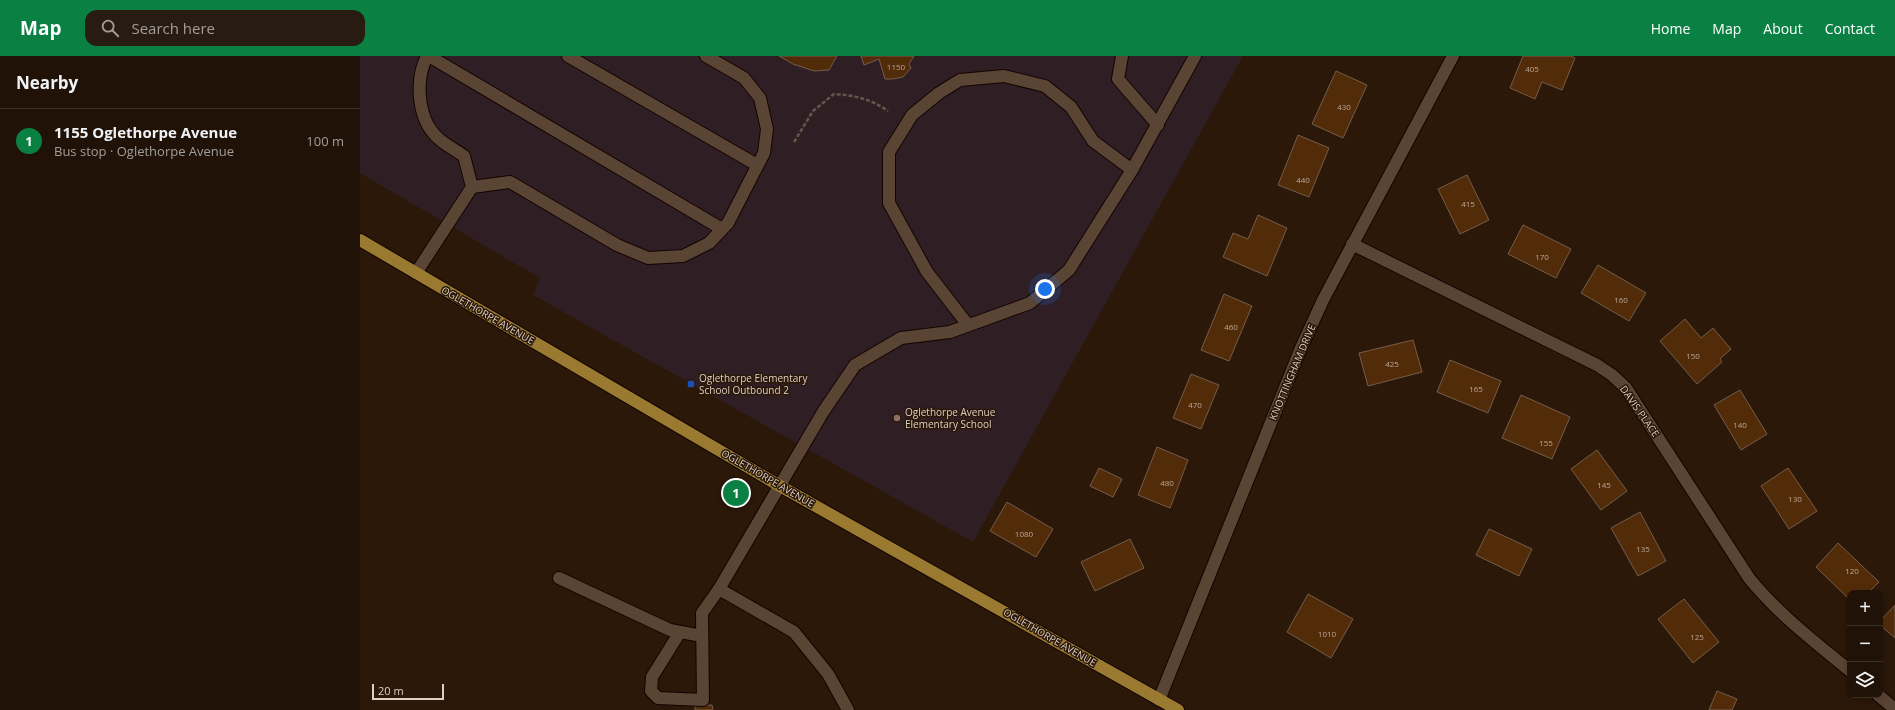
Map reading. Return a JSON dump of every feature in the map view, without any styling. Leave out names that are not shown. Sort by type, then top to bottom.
[{"type":"main road","name":"OGLETHORPE AVENUE","points":[[360,240],[780,486],[1178,710]]},
{"type":"street","points":[[416,273],[472,187],[464,156],[438,138],[426,119],[419,90],[422,66],[428,56],[722,229]]},
{"type":"street","points":[[568,56],[757,165]]},
{"type":"street","points":[[472,187],[510,182],[617,245],[648,258],[683,256],[709,243],[728,223],[764,153],[767,129],[760,98],[744,78],[706,56]]},
{"type":"street","points":[[1122,56],[1118,79],[1158,125]]},
{"type":"street","points":[[680,632],[652,677],[650,691],[658,698],[703,700],[702,613],[719,589],[823,412],[855,365],[901,338],[950,332],[968,324],[1030,303],[1069,270],[1132,170],[1195,56]]},
{"type":"street","name":"KNOTTINGHAM DRIVE","points":[[1159,700],[1301,348],[1323,300],[1352,244],[1453,56]]},
{"type":"street","points":[[968,324],[927,272],[890,203],[889,152],[912,115],[939,93],[960,80],[1004,76],[1045,86],[1071,107],[1093,142],[1132,170]]},
{"type":"street","name":"DAVIS PLACE","points":[[1352,244],[1597,365],[1612,375],[1626,388],[1749,578],[1765,598],[1787,619],[1847,669]]},
{"type":"street","points":[[559,578],[670,630],[702,636]]},
{"type":"street","points":[[719,589],[794,632],[828,674],[848,710]]},
{"type":"street","points":[[1882,698],[1895,709]]},
{"type":"path","points":[[794,142],[813,111],[834,94],[856,95],[878,104],[888,111]]},
{"type":"shaded area","name":"Oglethorpe Avenue Elementary School","points":[[360,56],[1243,56],[973,542],[533,295],[540,278],[360,173]]},
{"type":"building","points":[[779,56],[837,56],[829,70],[814,71],[793,64]]},
{"type":"building","points":[[861,56],[914,56],[909,64],[911,68],[903,77],[885,79],[879,59],[864,65]]},
{"type":"building","points":[[1523,56],[1571,56],[1575,58],[1562,90],[1542,82],[1535,99],[1510,88]]},
{"type":"building","points":[[1336,71],[1367,85],[1343,138],[1312,124]]},
{"type":"building","points":[[1298,135],[1329,148],[1309,197],[1278,185]]},
{"type":"building","points":[[1467,175],[1489,220],[1460,234],[1438,189]]},
{"type":"building","points":[[1258,215],[1287,228],[1267,276],[1223,257],[1233,233],[1248,239]]},
{"type":"building","points":[[1523,225],[1571,249],[1556,278],[1508,254]]},
{"type":"building","points":[[1598,265],[1646,293],[1629,321],[1581,293]]},
{"type":"building","points":[[1224,294],[1252,306],[1229,361],[1201,350]]},
{"type":"building","points":[[1685,319],[1701,338],[1713,328],[1731,349],[1720,359],[1722,362],[1697,384],[1660,341]]},
{"type":"building","points":[[1413,340],[1422,372],[1368,386],[1359,353]]},
{"type":"building","points":[[1450,360],[1501,381],[1488,413],[1437,392]]},
{"type":"building","points":[[1191,374],[1219,385],[1201,429],[1173,418]]},
{"type":"building","points":[[1740,390],[1767,434],[1741,450],[1714,405]]},
{"type":"building","points":[[1521,395],[1570,417],[1552,459],[1502,438]]},
{"type":"building","points":[[1157,447],[1188,460],[1170,508],[1138,495]]},
{"type":"building","points":[[1597,450],[1627,491],[1601,510],[1571,469]]},
{"type":"building","points":[[1099,468],[1122,479],[1113,497],[1090,486]]},
{"type":"building","points":[[1788,468],[1817,511],[1789,529],[1761,486]]},
{"type":"building","points":[[1007,502],[1053,529],[1036,557],[990,531]]},
{"type":"building","points":[[1640,512],[1666,561],[1638,576],[1611,528]]},
{"type":"building","points":[[1489,529],[1532,549],[1519,576],[1476,555]]},
{"type":"building","points":[[1130,539],[1144,568],[1095,591],[1081,562]]},
{"type":"building","points":[[1838,543],[1879,582],[1871,590],[1847,590],[1847,597],[1816,567]]},
{"type":"building","points":[[1308,594],[1353,619],[1331,658],[1287,632]]},
{"type":"building","points":[[1684,599],[1719,642],[1693,663],[1658,619]]},
{"type":"building","points":[[1895,605],[1895,638],[1883,628],[1883,618]]},
{"type":"building","points":[[1717,691],[1737,699],[1732,710],[1709,710]]},
{"type":"building","points":[[712,705],[713,710],[695,710],[695,706]]},
{"type":"place","name":"Oglethorpe Elementary School Outbound 2","points":[[691,384]]},
{"type":"place","name":"Oglethorpe Avenue Elementary School","points":[[897,418]]},
{"type":"place","name":"1155 Oglethorpe Avenue","points":[[736,493]]}]
